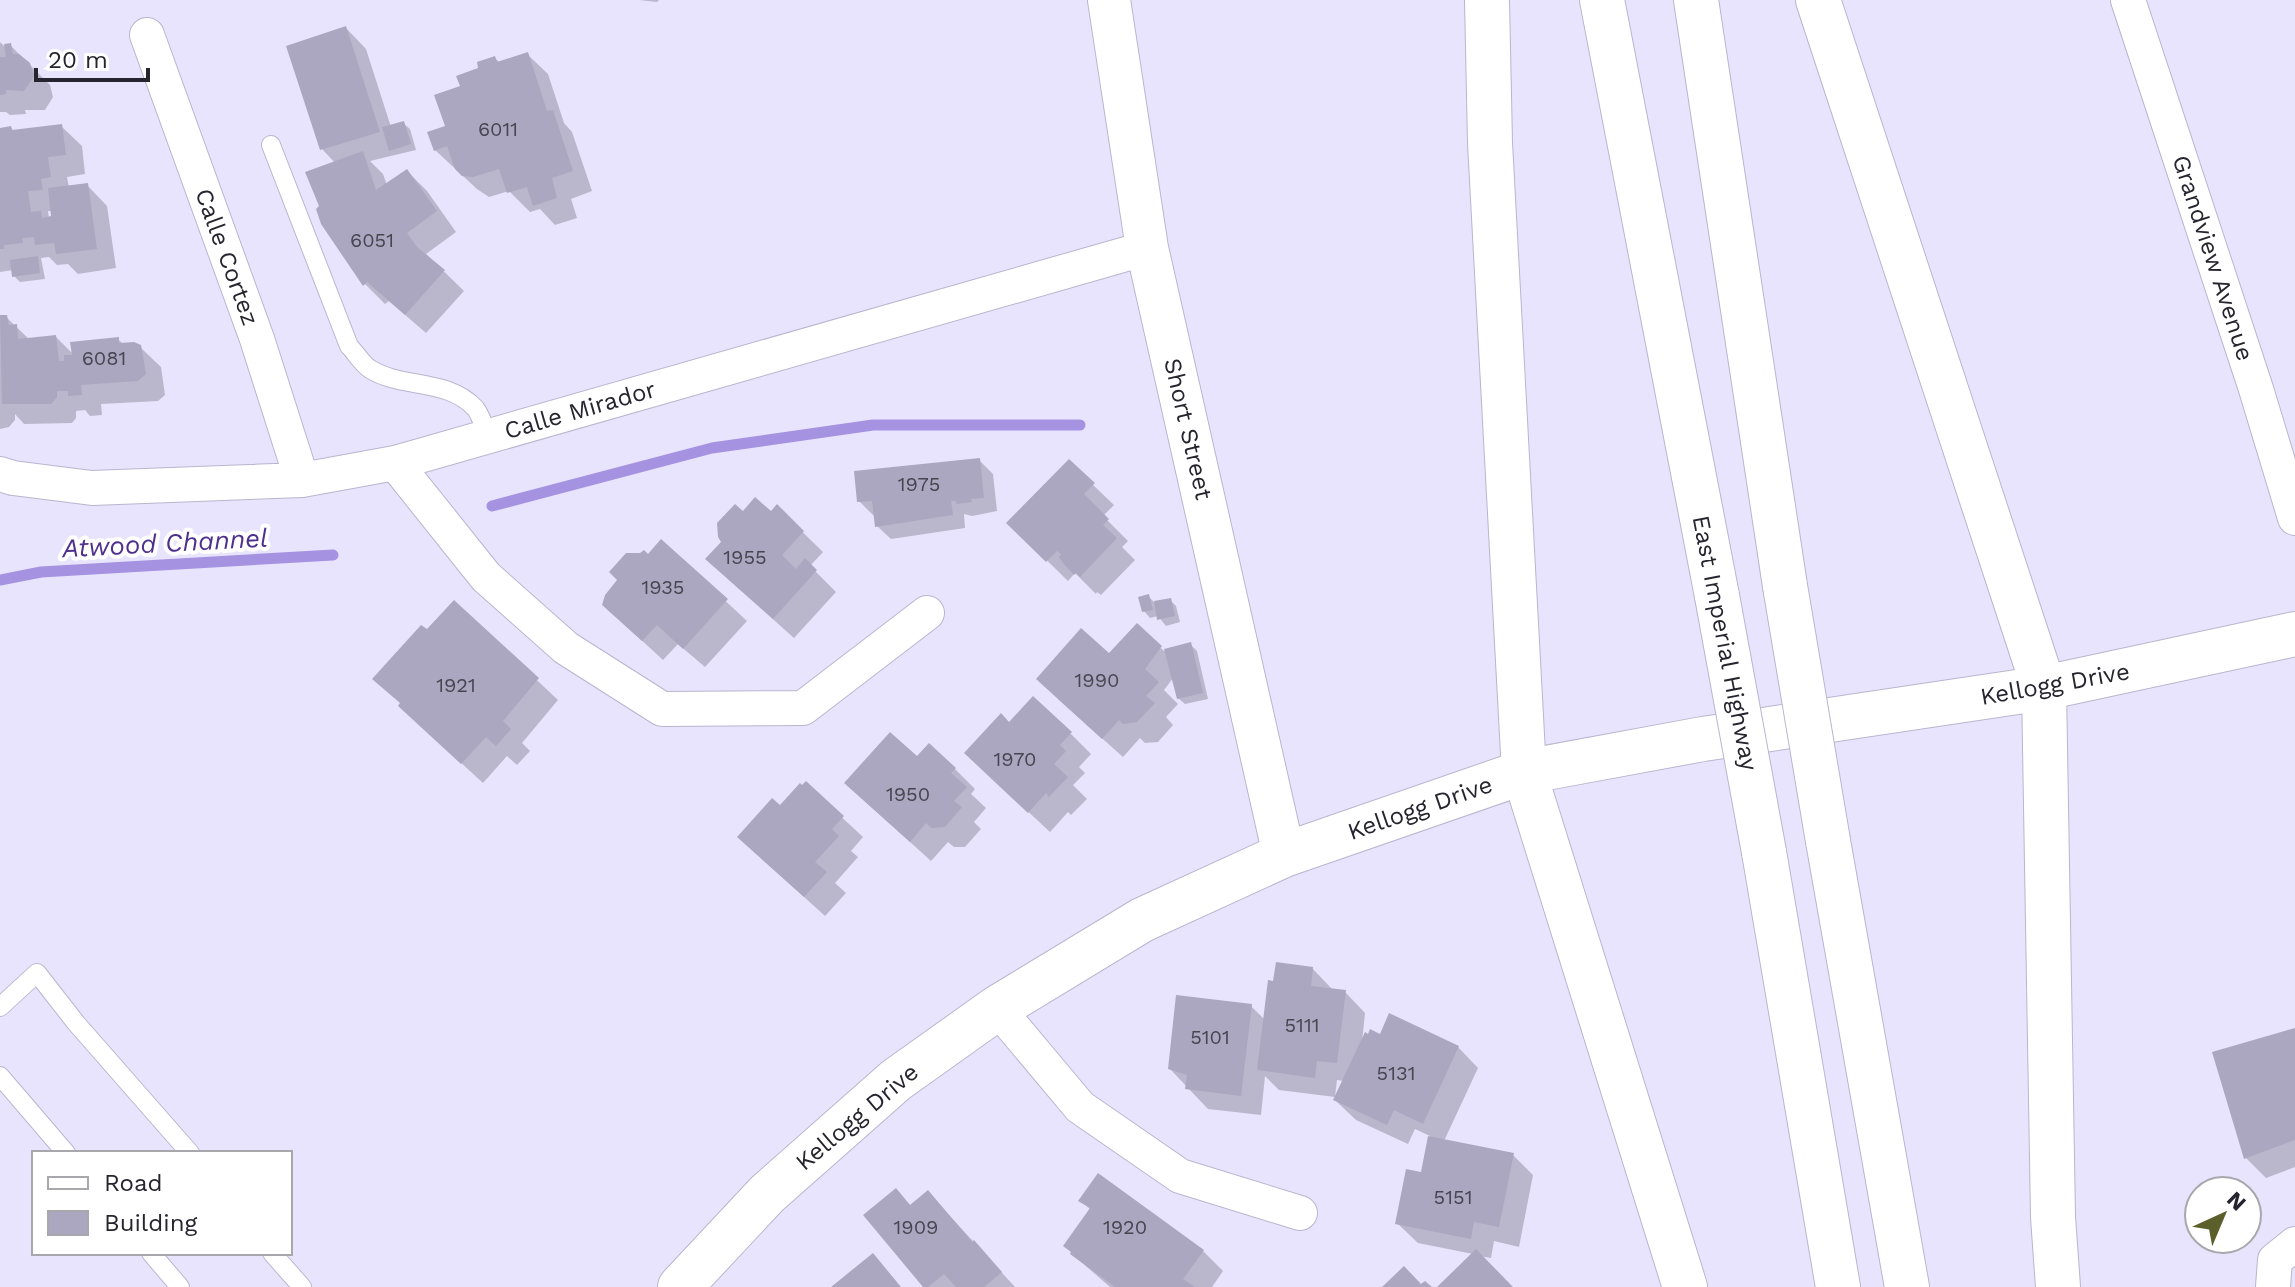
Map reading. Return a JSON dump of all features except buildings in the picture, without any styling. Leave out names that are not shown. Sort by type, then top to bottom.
[{"type":"main road","points":[[1487,0],[1490,143],[1524,772],[1685,1287]]},
{"type":"main road","name":"East Imperial Highway","points":[[1602,0],[1764,852],[1838,1287]]},
{"type":"main road","points":[[1696,0],[1785,586],[1907,1287]]},
{"type":"main road","points":[[1818,0],[2044,688],[2053,1217],[2058,1287]]},
{"type":"main road","name":"Kellogg Drive","points":[[680,1287],[767,1194],[896,1080],[997,1008],[1142,920],[1284,855],[1524,772],[1703,739],[2044,688],[2295,634]]},
{"type":"street","name":"Short Street","points":[[1109,0],[1147,248],[1284,855]]},
{"type":"street","name":"Grandview Avenue","points":[[2128,0],[2256,389],[2295,518]]},
{"type":"street","name":"Calle Cortez","points":[[147,35],[257,339],[302,480]]},
{"type":"street","name":"Calle Mirador","points":[[0,474],[92,488],[302,480],[395,463],[1147,248]]},
{"type":"street","points":[[395,463],[486,577],[566,648],[662,709],[803,708],[927,613]]},
{"type":"street","points":[[997,1008],[1080,1107],[1180,1176],[1300,1213]]},
{"type":"street","points":[[2273,1287],[2275,1260],[2295,1244]]},
{"type":"lane","points":[[271,145],[349,346],[367,367],[391,380],[432,385],[457,396],[475,409],[489,436]]},
{"type":"lane","points":[[0,1007],[37,973],[76,1023],[188,1151]]},
{"type":"lane","points":[[0,1076],[64,1151]]},
{"type":"lane","points":[[153,1255],[180,1287]]},
{"type":"lane","points":[[274,1255],[302,1287]]},
{"type":"waterway","points":[[492,506],[712,448],[873,425],[1080,425]]},
{"type":"waterway","name":"Atwood Channel","points":[[0,580],[41,572],[333,555]]}]
